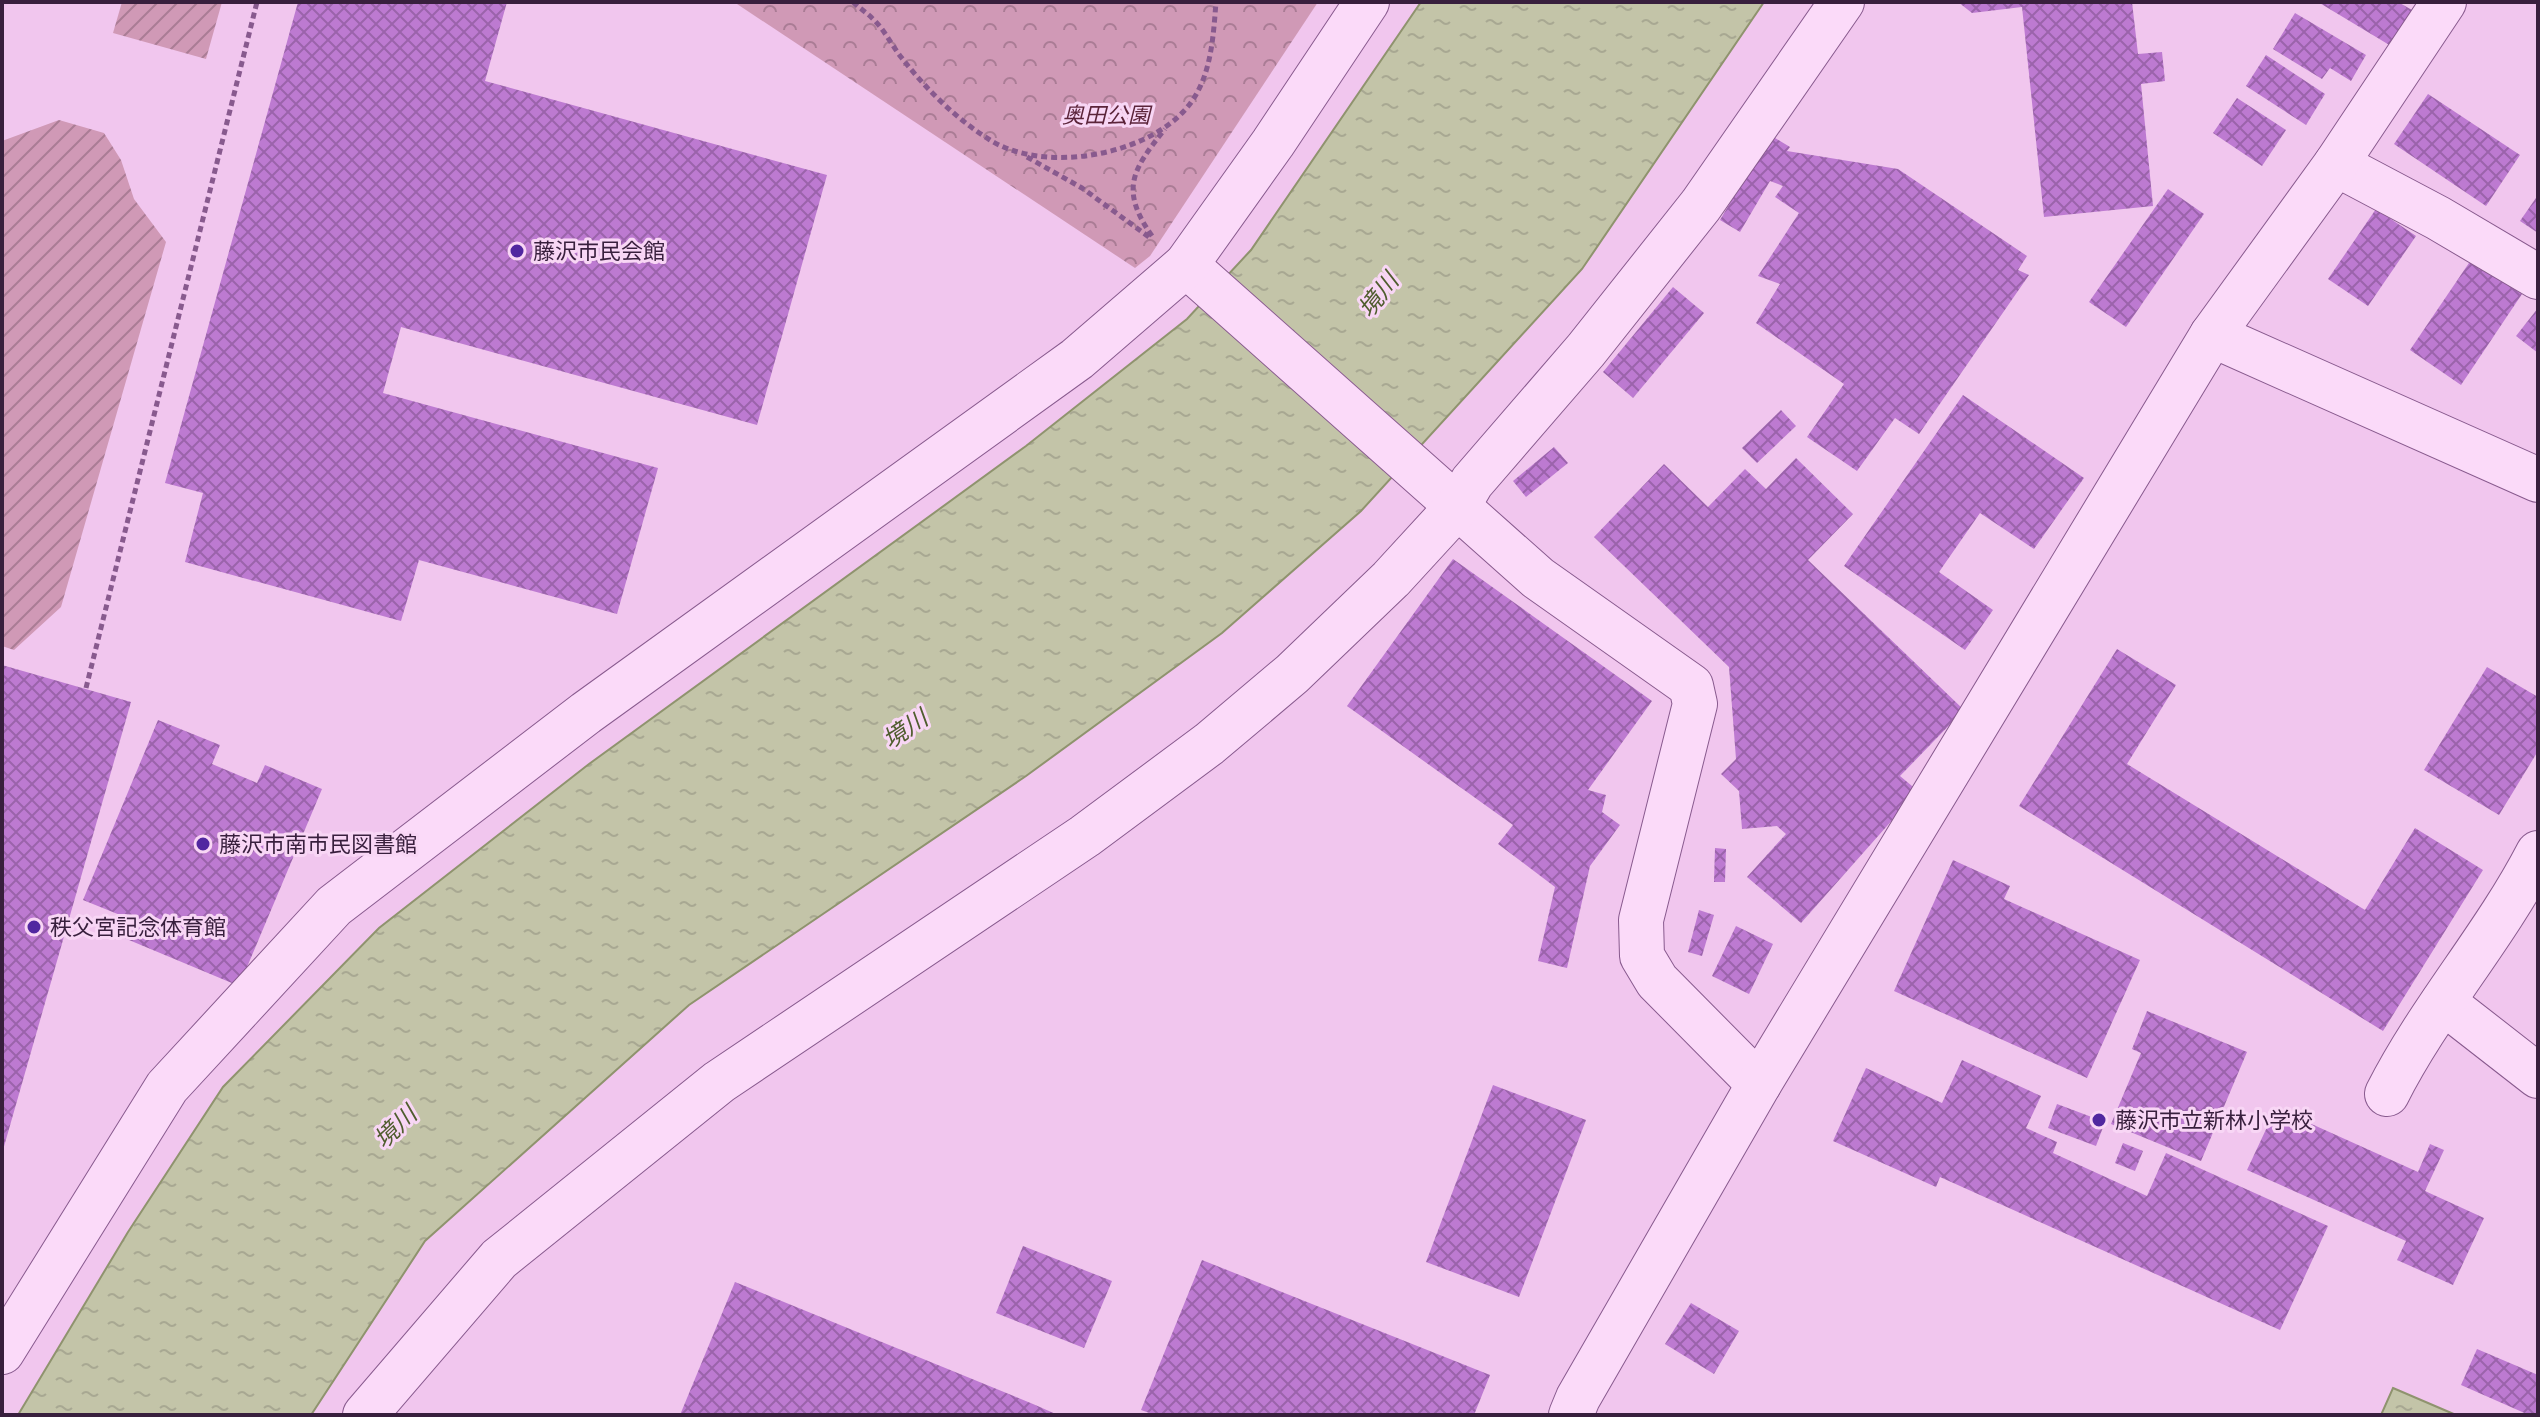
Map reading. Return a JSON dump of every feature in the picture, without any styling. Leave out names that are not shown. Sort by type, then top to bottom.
[{"type":"street","points":[[2,1352],[167,1087],[334,906],[586,713],[1077,359],[1186,265],[1273,143],[1367,2]]},
{"type":"street","points":[[365,1415],[499,1259],[719,1082],[1085,836],[1209,744],[1292,674],[1391,579],[1458,506],[1472,482],[1586,350],[1701,205],[1842,2]]},
{"type":"street","points":[[1571,1415],[1759,1084],[2212,335],[2336,164],[2444,2]]},
{"type":"street","points":[[2336,164],[2438,218],[2538,277]]},
{"type":"street","points":[[1186,265],[1538,578],[1691,686],[1695,704],[1641,920],[1642,956],[1657,981],[1759,1084]]},
{"type":"street","points":[[2212,335],[2538,480]]},
{"type":"street","points":[[2387,1094],[2407,1055],[2443,1002],[2528,896],[2538,853]]},
{"type":"street","points":[[2443,1002],[2538,1076]]},
{"type":"path","points":[[86,688],[257,2]]},
{"type":"path","points":[[853,2],[872,18],[925,85],[992,141],[1082,188],[1157,243],[1141,221],[1133,197],[1133,176],[1141,158],[1171,121]]},
{"type":"path","points":[[1016,151],[1052,159],[1082,157],[1118,150],[1155,133],[1184,111],[1201,84],[1210,62],[1216,2]]},
{"type":"green space","points":[[122,2],[222,2],[206,59],[113,33]]},
{"type":"green space","name":"奥田公園","points":[[734,2],[1318,2],[1150,256],[1135,268]]},
{"type":"green space","points":[[59,120],[104,133],[121,160],[134,199],[166,242],[61,607],[14,650],[2,646],[2,141]]},
{"type":"water","name":"境川","points":[[1421,2],[1764,2],[1582,269],[1361,511],[1222,633],[1026,776],[689,1005],[425,1241],[311,1415],[18,1415],[128,1232],[223,1087],[379,928],[589,764],[1026,446],[1187,319],[1251,250]]},
{"type":"water","points":[[2393,1388],[2456,1415],[2381,1415]]},
{"type":"building","name":"藤沢市民会館","points":[[298,2],[507,2],[485,81],[827,175],[757,425],[401,327],[383,393],[658,468],[617,614],[419,560],[401,621],[185,562],[203,493],[165,483]]},
{"type":"building","points":[[1958,2],[2132,2],[2138,54],[2162,52],[2165,81],[2141,84],[2153,206],[2044,217],[2022,7],[1972,13]]},
{"type":"building","points":[[2318,2],[2398,2],[2412,10],[2391,46]]},
{"type":"building","points":[[2295,13],[2366,55],[2351,81],[2330,68],[2322,79],[2273,49]]},
{"type":"building","points":[[2266,55],[2325,94],[2306,125],[2246,86]]},
{"type":"building","points":[[2428,94],[2520,155],[2486,206],[2394,144]]},
{"type":"building","points":[[2237,98],[2286,130],[2262,166],[2213,133]]},
{"type":"building","points":[[1770,135],[1790,147],[1787,151],[1898,169],[2027,256],[2018,270],[2029,275],[1919,434],[1895,418],[1857,471],[1807,437],[1844,384],[1756,323],[1780,284],[1758,276],[1799,213],[1775,197],[1783,186],[1770,181],[1740,232],[1720,220]]},
{"type":"building","points":[[2168,189],[2204,214],[2126,327],[2089,302]]},
{"type":"building","points":[[2538,195],[2538,233],[2520,221]]},
{"type":"building","points":[[2376,209],[2416,236],[2368,306],[2328,279]]},
{"type":"building","points":[[2471,260],[2522,294],[2461,385],[2410,350]]},
{"type":"building","points":[[1673,287],[1704,313],[1633,398],[1603,372]]},
{"type":"building","points":[[2538,308],[2538,353],[2516,336]]},
{"type":"building","points":[[1963,395],[2084,478],[2034,549],[1980,513],[1939,572],[1993,610],[1965,650],[1844,566]]},
{"type":"building","points":[[1781,410],[1796,426],[1757,463],[1742,448]]},
{"type":"building","points":[[1554,447],[1568,463],[1526,497],[1513,481]]},
{"type":"building","points":[[1796,458],[1853,514],[1808,560],[1964,710],[1900,776],[1918,791],[1801,923],[1747,877],[1786,834],[1777,826],[1742,829],[1739,791],[1721,774],[1736,759],[1729,667],[1594,537],[1664,464],[1708,507],[1745,469],[1766,489]]},
{"type":"building","points":[[1453,559],[1652,701],[1588,790],[1606,795],[1602,812],[1620,825],[1590,866],[1567,968],[1538,961],[1555,887],[1498,844],[1513,825],[1347,706]]},
{"type":"building","points":[[2117,649],[2176,685],[2127,764],[2365,910],[2415,828],[2483,870],[2383,1031],[2019,806]]},
{"type":"building","name":"秩父宮記念体育館","points":[[2,665],[131,702],[3,1150],[2,1150]]},
{"type":"building","points":[[2487,667],[2538,697],[2538,751],[2499,815],[2424,770]]},
{"type":"building","name":"藤沢市南市民図書館","points":[[158,720],[220,745],[212,764],[257,783],[265,765],[322,789],[239,986],[117,935],[125,917],[83,900]]},
{"type":"building","points":[[1715,848],[1726,849],[1725,882],[1714,882]]},
{"type":"building","points":[[1953,860],[2010,886],[2004,899],[2140,960],[2087,1078],[1894,991]]},
{"type":"building","points":[[1699,910],[1714,915],[1702,956],[1688,952]]},
{"type":"building","points":[[1736,926],[1773,944],[1749,994],[1712,976]]},
{"type":"building","points":[[2147,1011],[2247,1052],[2201,1161],[2111,1124],[2141,1053],[2132,1049]]},
{"type":"building","points":[[1962,1060],[2041,1096],[2026,1128],[2057,1142],[2053,1153],[2147,1196],[2166,1153],[2328,1226],[2280,1330],[1940,1177],[1936,1187],[1833,1141],[1866,1068],[1942,1103]]},
{"type":"building","points":[[1493,1085],[1586,1120],[1519,1297],[1426,1262]]},
{"type":"building","points":[[2057,1104],[2105,1122],[2096,1146],[2048,1128]]},
{"type":"building","points":[[2276,1108],[2418,1172],[2430,1144],[2444,1150],[2425,1191],[2484,1218],[2453,1285],[2397,1260],[2406,1241],[2247,1170]]},
{"type":"building","points":[[2123,1143],[2143,1151],[2135,1171],[2115,1163]]},
{"type":"building","points":[[1023,1246],[1112,1281],[1084,1348],[996,1313]]},
{"type":"building","points":[[1202,1260],[1490,1375],[1474,1415],[1155,1415],[1141,1410]]},
{"type":"building","points":[[735,1282],[1033,1404],[1058,1415],[680,1415]]},
{"type":"building","points":[[1691,1303],[1739,1331],[1714,1374],[1665,1344]]},
{"type":"building","points":[[2477,1349],[2538,1375],[2538,1415],[2529,1415],[2461,1385]]},
{"type":"place","name":"藤沢市民会館","points":[[517,251]]},
{"type":"place","name":"藤沢市南市民図書館","points":[[203,844]]},
{"type":"place","name":"秩父宮記念体育館","points":[[34,927]]},
{"type":"place","name":"藤沢市立新林小学校","points":[[2099,1120]]}]
